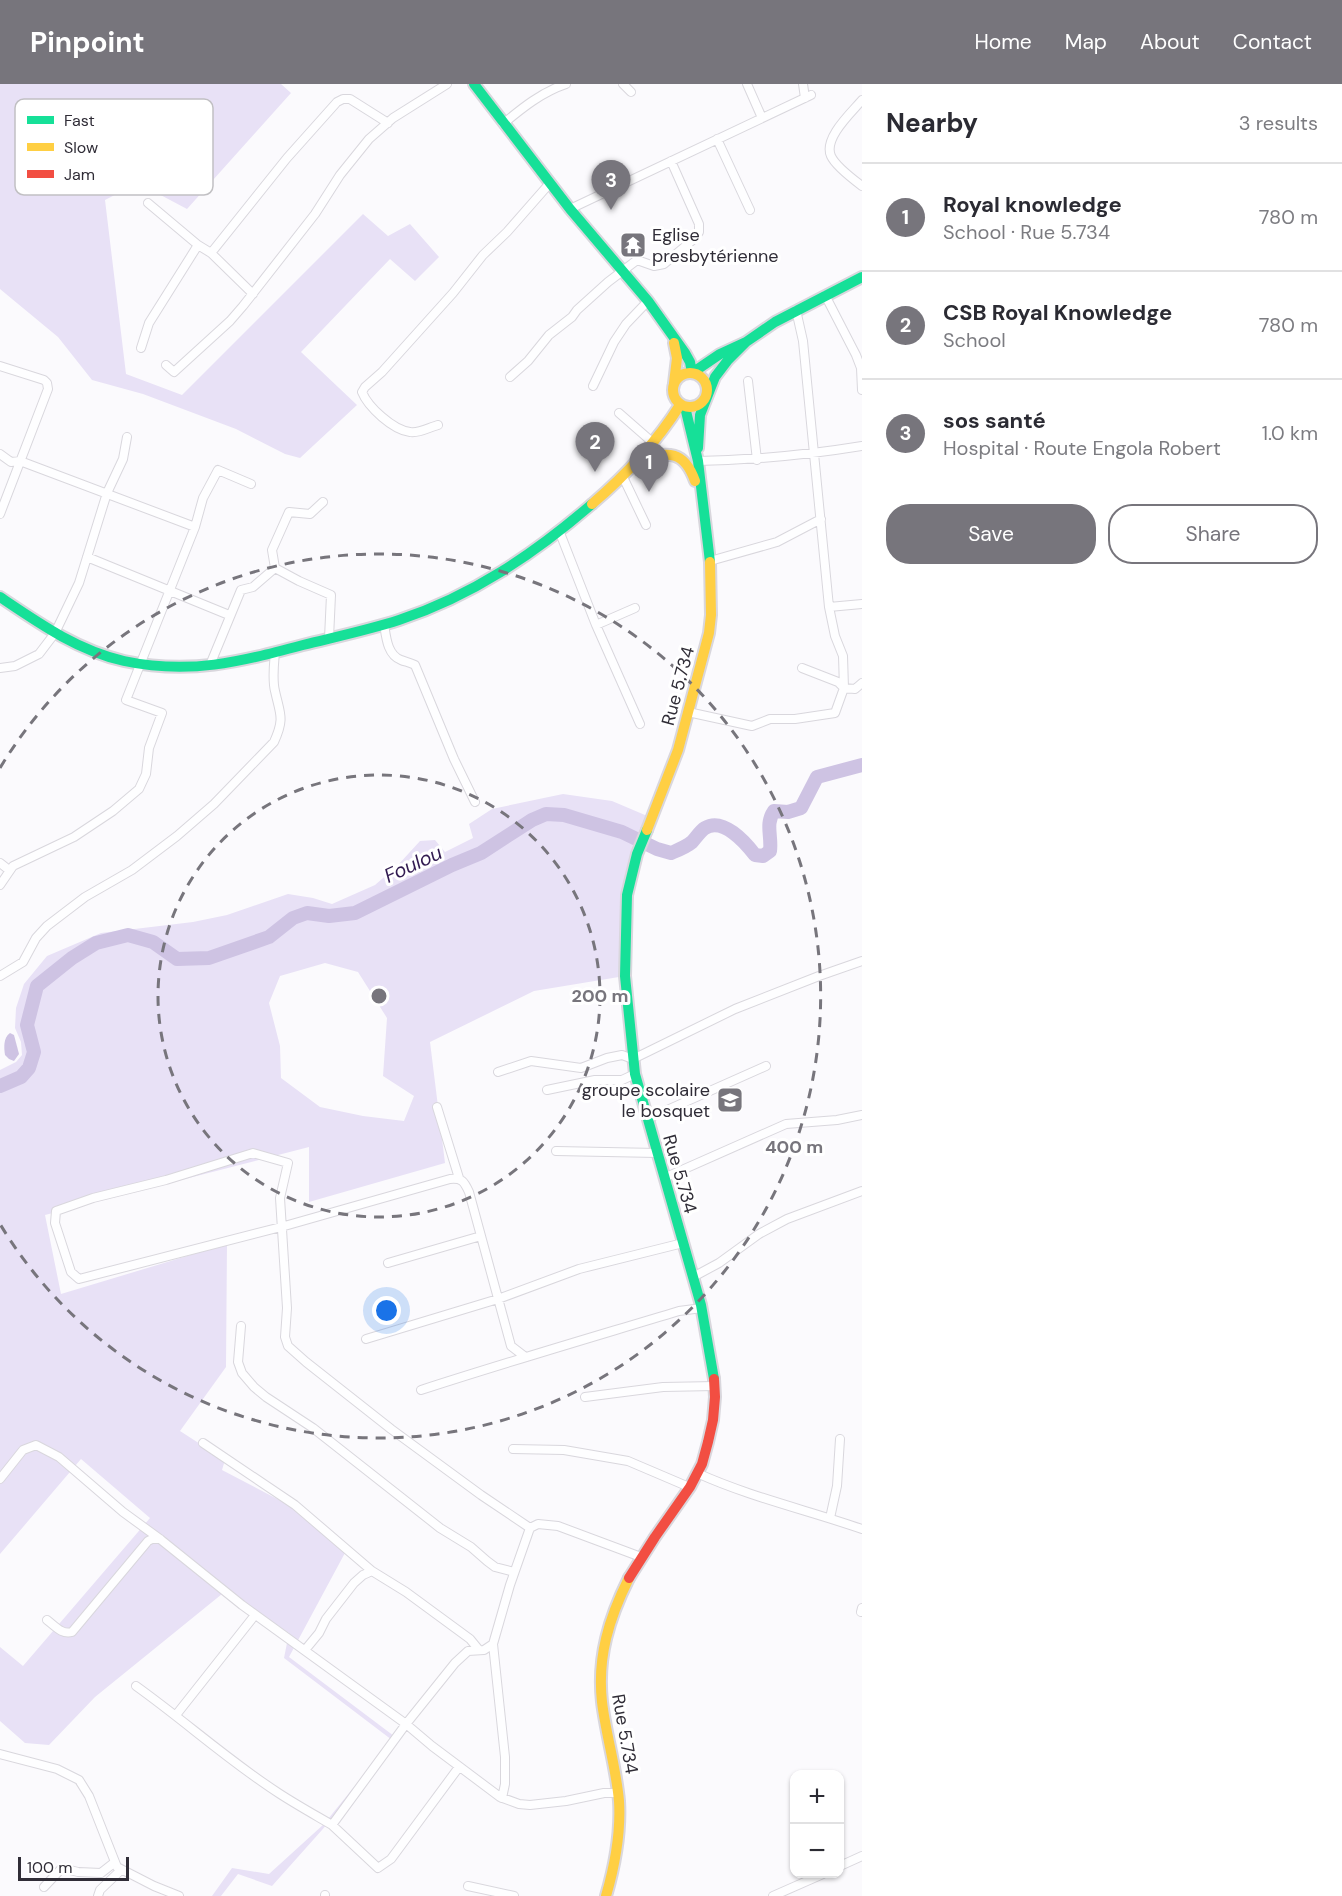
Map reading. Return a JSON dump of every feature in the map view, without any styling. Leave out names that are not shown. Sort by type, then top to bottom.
[{"type":"street","points":[[166,365],[174,372],[230,321],[254,294],[369,139],[427,95],[447,84]]},
{"type":"street","points":[[474,84],[570,209],[648,301],[685,353],[692,373]]},
{"type":"street","points":[[503,124],[523,107],[566,84]]},
{"type":"street","points":[[623,84],[631,92]]},
{"type":"street","points":[[747,84],[762,118]]},
{"type":"street","points":[[570,209],[808,97],[803,84]]},
{"type":"street","points":[[211,254],[287,158],[337,102],[350,99],[388,123]]},
{"type":"street","points":[[862,100],[836,130],[830,152],[832,159],[862,186]]},
{"type":"street","points":[[717,138],[750,210]]},
{"type":"street","points":[[510,377],[528,361],[549,336],[623,270],[637,260],[654,266],[664,264],[694,239],[699,232],[699,224],[671,161]]},
{"type":"street","points":[[438,425],[414,432],[397,427],[370,407],[362,392],[364,387],[382,372],[453,293],[483,255],[507,232],[550,183]]},
{"type":"street","points":[[148,203],[211,254],[254,294]]},
{"type":"street","points":[[141,348],[149,323],[198,245]]},
{"type":"street","points":[[0,597],[55,633],[84,647],[119,659],[188,668],[236,662],[384,624],[433,607],[518,563],[560,533],[623,477],[667,425],[678,398],[681,376],[692,373],[796,310],[862,277]]},
{"type":"street","points":[[825,295],[856,355],[861,368],[862,390]]},
{"type":"street","points":[[593,386],[614,342],[626,324],[648,301]]},
{"type":"street","points":[[688,712],[752,726],[770,719],[795,719],[835,714],[844,688],[843,656],[835,636],[829,607],[803,341],[796,310]]},
{"type":"street","points":[[642,456],[678,398],[677,350],[670,331]]},
{"type":"street","points":[[678,398],[690,408],[699,405],[706,398],[715,377],[746,342]]},
{"type":"street","points":[[0,366],[44,380],[48,389],[0,514]]},
{"type":"street","points":[[692,373],[706,382],[708,392],[700,415],[698,462],[757,460],[862,446]]},
{"type":"street","points":[[748,381],[757,460]]},
{"type":"street","name":"Rue 5.734","points":[[606,1896],[618,1835],[618,1793],[601,1704],[604,1641],[616,1602],[641,1557],[698,1473],[712,1428],[715,1386],[702,1308],[635,1074],[625,976],[627,895],[637,854],[667,782],[688,712],[709,633],[711,615],[710,561],[698,462],[678,398]]},
{"type":"street","points":[[619,413],[651,441]]},
{"type":"street","points":[[0,668],[15,666],[39,654],[55,633],[79,583],[107,493],[123,459],[128,437]]},
{"type":"street","points":[[0,453],[11,462],[20,461],[195,527]]},
{"type":"street","points":[[642,456],[676,454],[686,461],[692,470],[704,517]]},
{"type":"street","points":[[0,885],[13,866],[74,837],[113,811],[139,789],[148,763],[149,748],[162,713],[126,700],[195,527],[203,498],[218,470],[251,484]]},
{"type":"street","points":[[623,477],[646,525]]},
{"type":"street","points":[[275,568],[272,550],[289,512],[310,514],[323,502]]},
{"type":"street","points":[[710,561],[777,542],[821,519]]},
{"type":"street","points":[[560,533],[596,625],[640,724]]},
{"type":"street","points":[[87,557],[229,615]]},
{"type":"street","points":[[210,665],[241,590],[253,587],[275,568]]},
{"type":"street","points":[[275,568],[331,595],[329,638]]},
{"type":"street","points":[[829,607],[862,604]]},
{"type":"street","points":[[596,625],[634,608]]},
{"type":"street","points":[[384,624],[389,647],[393,654],[415,665],[454,759],[475,802]]},
{"type":"street","points":[[0,976],[23,962],[36,938],[47,926],[84,897],[132,870],[177,836],[214,804],[274,742],[279,732],[281,719],[280,705],[274,689],[275,652]]},
{"type":"street","points":[[802,668],[838,682],[844,688],[855,689],[862,683]]},
{"type":"street","points":[[0,863],[9,870]]},
{"type":"street","points":[[498,1072],[531,1061],[581,1068],[622,1055],[633,1059],[735,1009],[862,961]]},
{"type":"street","points":[[647,1119],[766,1066]]},
{"type":"street","points":[[546,1090],[595,1080],[622,1080],[635,1074]]},
{"type":"street","points":[[437,1107],[459,1178]]},
{"type":"street","points":[[664,1178],[786,1124],[837,1120],[862,1115]]},
{"type":"street","points":[[556,1151],[657,1153]]},
{"type":"street","points":[[524,1356],[511,1346],[469,1192],[464,1181],[459,1178],[281,1227],[79,1279],[71,1272],[55,1223],[56,1211],[93,1198],[166,1180],[253,1153],[288,1163],[279,1198],[281,1227],[287,1308],[285,1336],[288,1346],[401,1436],[530,1528]]},
{"type":"street","points":[[693,1277],[719,1263],[759,1234],[788,1219],[862,1191]]},
{"type":"street","points":[[388,1263],[482,1236]]},
{"type":"street","points":[[366,1339],[498,1299],[579,1269],[683,1243]]},
{"type":"street","points":[[421,1390],[524,1356],[548,1351],[680,1311],[702,1308]]},
{"type":"street","points":[[241,1326],[238,1362],[242,1373],[266,1397],[313,1428],[495,1567],[514,1572]]},
{"type":"street","points":[[585,1397],[663,1387],[715,1386]]},
{"type":"street","points":[[830,1518],[837,1486],[840,1439]]},
{"type":"street","points":[[203,1443],[295,1505],[372,1571],[406,1592],[470,1639],[479,1650]]},
{"type":"street","points":[[0,1479],[23,1450],[36,1445],[59,1457],[123,1512],[255,1615],[406,1724],[502,1798],[530,1805],[566,1801],[604,1793],[618,1793]]},
{"type":"street","points":[[513,1449],[564,1450],[628,1461],[689,1487]]},
{"type":"street","points":[[698,1473],[729,1487],[862,1529]]},
{"type":"street","points":[[502,1798],[505,1784],[505,1757],[493,1644],[514,1572],[530,1528],[538,1524],[558,1526],[641,1557]]},
{"type":"street","points":[[47,1620],[62,1632],[68,1634],[72,1632],[148,1541],[160,1539]]},
{"type":"street","points":[[305,1650],[354,1583],[372,1571]]},
{"type":"street","points":[[176,1714],[255,1615]]},
{"type":"street","points":[[332,1825],[406,1724],[463,1654],[468,1651],[487,1649],[493,1644]]},
{"type":"street","points":[[136,1686],[280,1794],[332,1825],[378,1868],[391,1859],[459,1767]]},
{"type":"street","points":[[0,1754],[57,1769],[80,1780],[89,1796],[117,1867],[179,1896]]},
{"type":"street","points":[[844,1864],[862,1856]]},
{"type":"street","points":[[44,1887],[62,1868],[78,1872],[101,1873],[115,1862]]},
{"type":"street","points":[[98,1896],[100,1890],[121,1870]]},
{"type":"street","points":[[773,1896],[814,1878]]},
{"type":"street","points":[[468,1886],[514,1896]]},
{"type":"shaded area","points":[[0,84],[281,84],[291,93],[213,180],[213,99],[15,99],[15,195],[115,195],[105,200],[126,374],[182,395],[363,214],[388,236],[410,224],[439,257],[415,281],[390,259],[301,352],[357,405],[300,458],[285,454],[236,429],[143,394],[92,380],[58,337],[0,289]]},
{"type":"shaded area","points":[[161,195],[200,195],[187,209]]},
{"type":"shaded area","points":[[563,794],[612,801],[652,818],[632,875],[625,976],[534,991],[430,1042],[445,1163],[309,1202],[309,1147],[45,1215],[61,1294],[227,1244],[226,1367],[180,1431],[225,1460],[222,1470],[302,1512],[346,1551],[289,1657],[398,1739],[272,1886],[238,1874],[221,1896],[212,1896],[232,1868],[269,1874],[324,1824],[392,1740],[284,1658],[289,1633],[222,1594],[95,1697],[49,1745],[25,1743],[0,1721],[0,1647],[23,1666],[150,1518],[81,1459],[0,1554],[0,1070],[16,1062],[22,1055],[21,1042],[15,1028],[16,1008],[24,984],[47,956],[101,933],[193,922],[227,915],[288,894],[332,904],[375,885],[420,841],[435,840],[445,852],[473,838],[469,824],[492,809]],"holes":[[[325,963],[358,972],[387,1018],[383,1076],[414,1096],[404,1121],[363,1116],[320,1107],[281,1078],[280,1046],[269,1003],[280,976]]]},
{"type":"shaded area","points":[[10,1033],[14,1035],[19,1054],[14,1061],[5,1055],[5,1040]]},
{"type":"waterway","name":"Foulou","points":[[0,1086],[21,1077],[29,1068],[34,1052],[27,1025],[37,986],[72,958],[96,943],[128,935],[153,942],[177,959],[209,958],[269,937],[293,918],[307,913],[329,916],[355,913],[481,853],[532,820],[546,814],[564,815],[622,832],[657,849],[671,853],[690,844],[705,828],[712,825],[719,826],[733,832],[755,855],[763,856],[770,851],[769,825],[774,811],[788,812],[801,808],[817,777],[862,765]]},
{"type":"traffic: fast","points":[[474,84],[570,209],[648,301],[685,353],[692,373],[720,354],[746,342]]},
{"type":"traffic: fast","points":[[698,448],[700,415],[715,377],[728,360],[746,342],[775,322],[862,277]]},
{"type":"traffic: fast","points":[[685,407],[698,461],[710,562]]},
{"type":"traffic: fast","points":[[0,597],[59,635],[107,656],[124,661],[171,667],[214,665],[257,657],[363,630],[399,620],[452,599],[525,556],[592,504]]},
{"type":"traffic: fast","points":[[647,830],[637,854],[627,895],[625,976],[635,1074],[701,1305],[714,1379]]},
{"type":"traffic: slow","points":[[674,343],[677,358],[674,383]]},
{"type":"traffic: slow","points":[[690,373],[702,378],[707,390],[702,402],[690,407],[678,402],[673,390],[678,378],[690,373]]},
{"type":"traffic: slow","points":[[592,504],[640,458],[680,405]]},
{"type":"traffic: slow","points":[[640,459],[659,455],[674,456],[686,464],[695,481]]},
{"type":"traffic: slow","points":[[647,830],[678,750],[709,633],[710,562]]},
{"type":"traffic: slow","points":[[606,1896],[617,1849],[619,1801],[602,1702],[601,1669],[610,1623],[629,1578]]},
{"type":"traffic: jam","points":[[629,1578],[690,1487],[702,1464],[713,1420],[714,1379]]},
{"type":"place","name":"sos santé","points":[[611,210]]},
{"type":"place","name":"Eglise presbytérienne","points":[[633,245]]},
{"type":"place","name":"CSB Royal Knowledge","points":[[595,472]]},
{"type":"place","name":"Royal knowledge","points":[[649,492]]},
{"type":"place","name":"groupe scolaire le bosquet","points":[[730,1100]]}]
